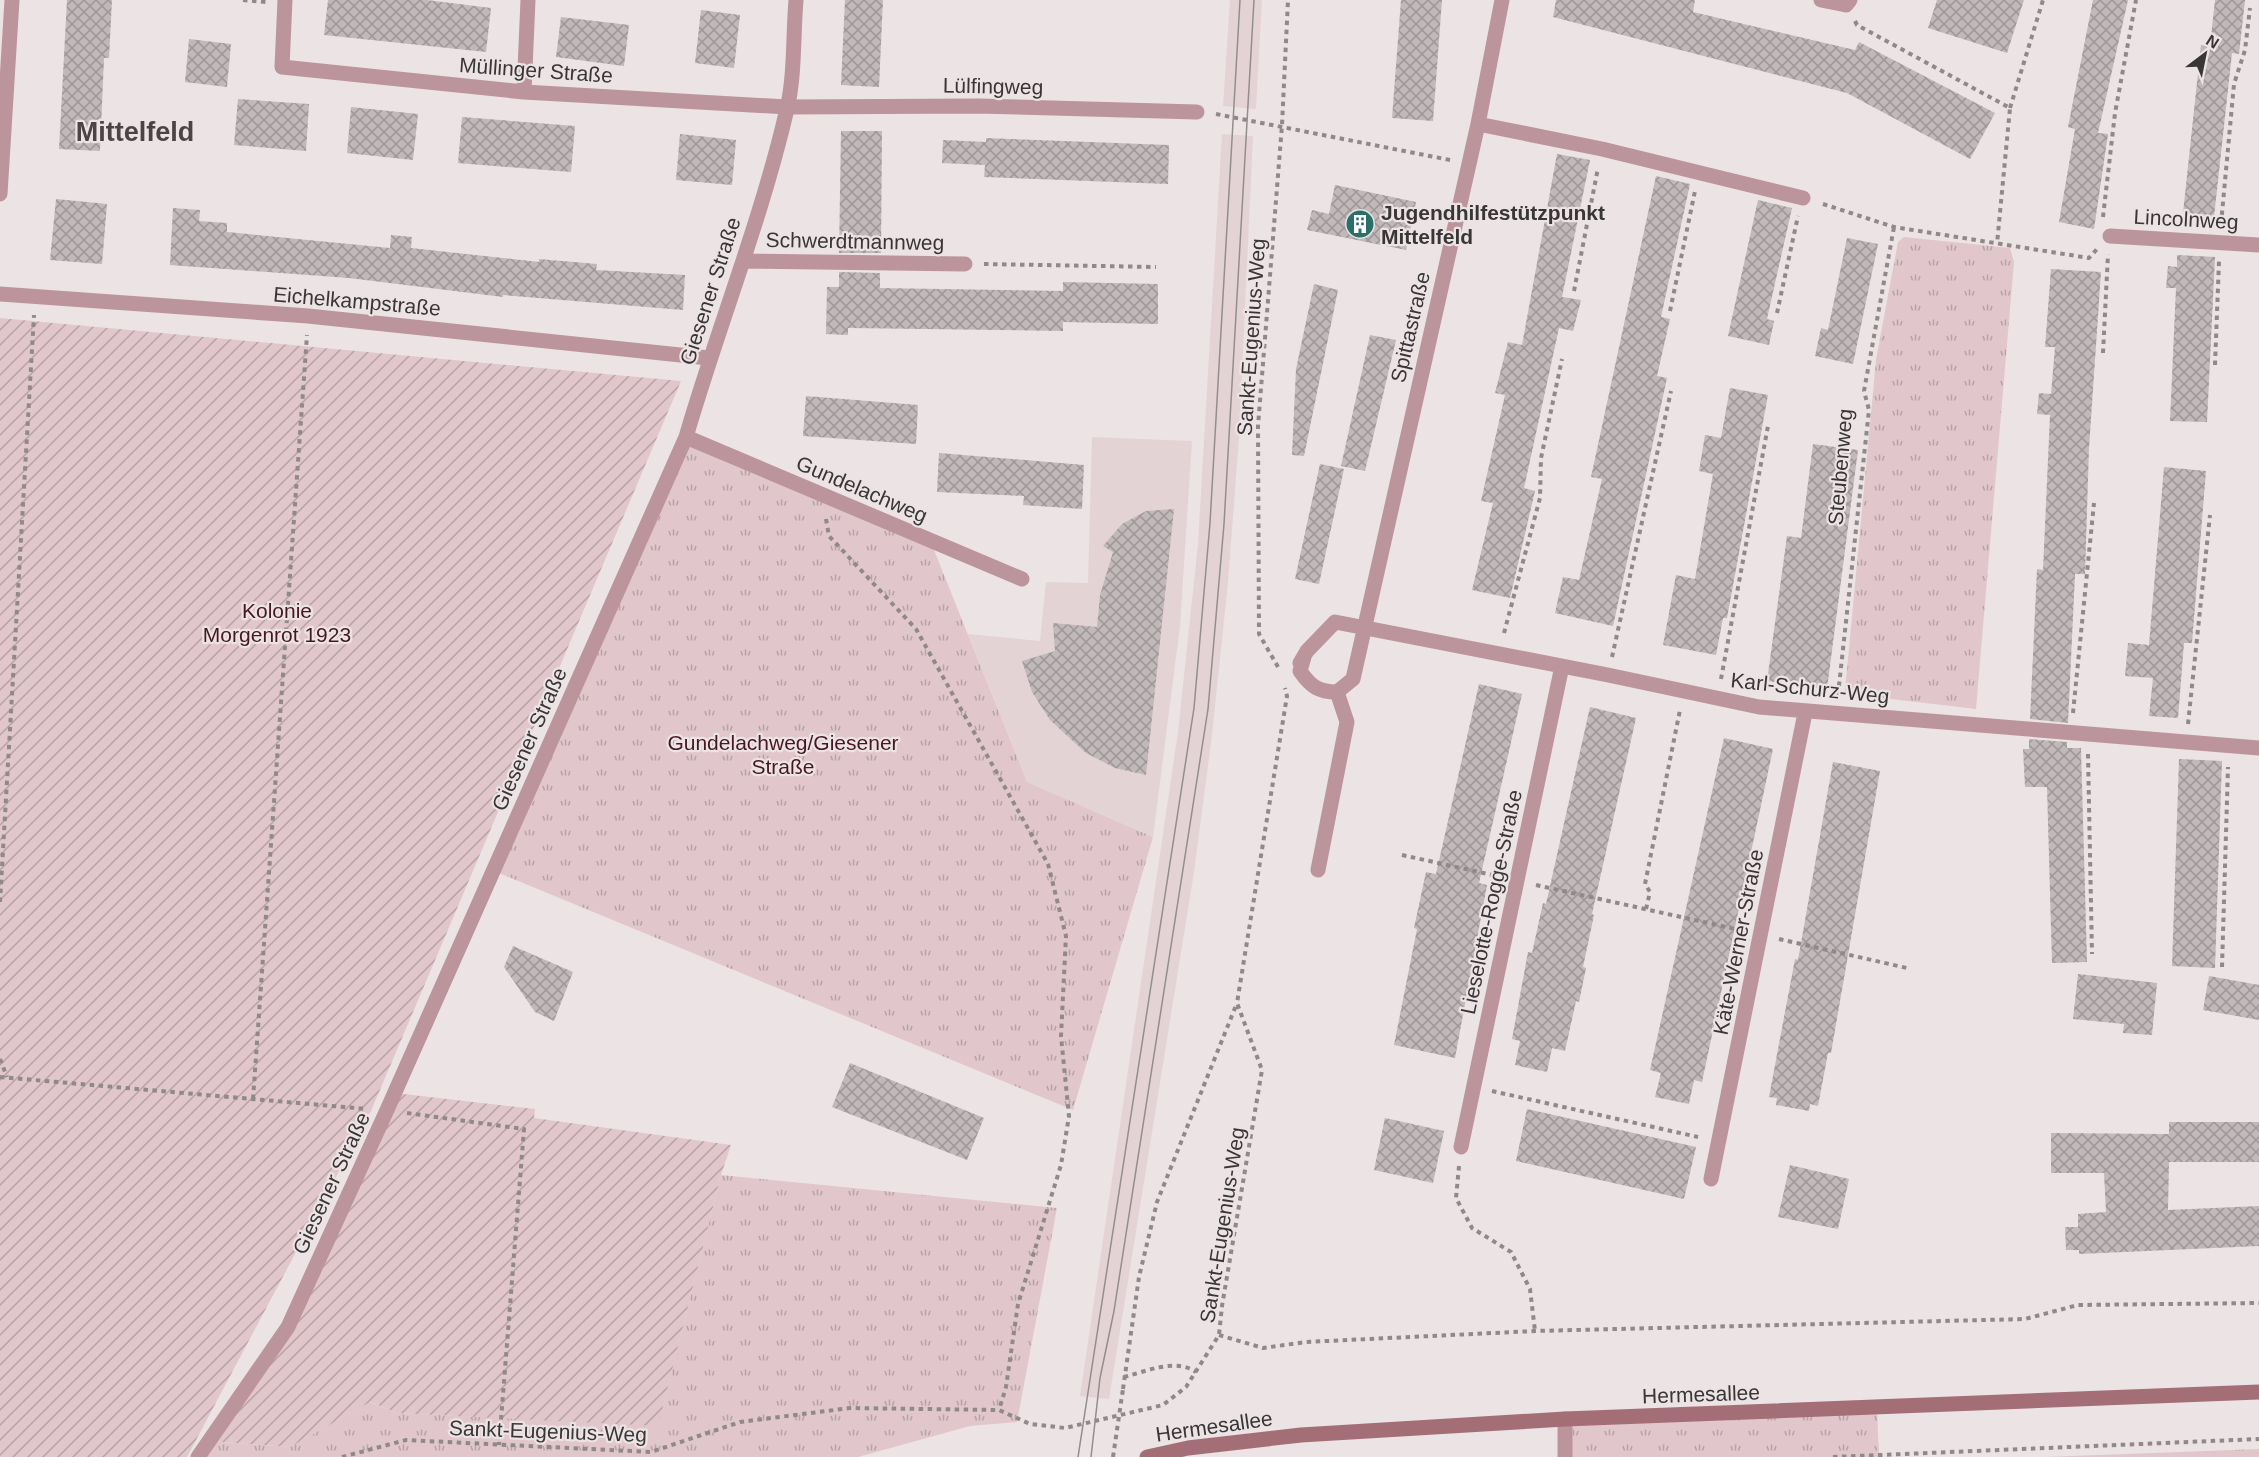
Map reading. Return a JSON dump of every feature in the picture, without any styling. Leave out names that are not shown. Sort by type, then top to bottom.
[{"type":"main road","name":"Hermesallee","points":[[1147,1457],[1188,1448],[1301,1435],[1565,1419],[2259,1392]]},
{"type":"street","points":[[0,194],[5,32],[12,0]]},
{"type":"street","name":"Müllinger Straße","points":[[285,0],[282,68],[524,92],[787,107]]},
{"type":"street","points":[[524,92],[528,0]]},
{"type":"street","name":"Giesener Straße","points":[[198,1457],[288,1327],[686,437],[709,358],[744,261],[787,107],[796,0]]},
{"type":"street","name":"Spittastraße","points":[[1337,692],[1353,679],[1478,124],[1502,0]]},
{"type":"street","points":[[1821,0],[1848,2]]},
{"type":"street","name":"Lülfingweg","points":[[787,107],[978,106],[1197,112]]},
{"type":"street","points":[[1478,124],[1602,150],[1803,198]]},
{"type":"street","name":"Lincolnweg","points":[[2110,236],[2259,245]]},
{"type":"street","name":"Schwerdtmannweg","points":[[744,261],[965,264]]},
{"type":"street","name":"Eichelkampstraße","points":[[0,294],[308,316],[709,358]]},
{"type":"street","name":"Gundelachweg","points":[[686,437],[1022,579]]},
{"type":"street","points":[[1318,870],[1347,722],[1337,692],[1320,692],[1308,683],[1300,672],[1300,663],[1335,622],[1363,628]]},
{"type":"street","name":"Karl-Schurz-Weg","points":[[1363,628],[1608,675],[1718,700],[1805,713],[1836,713],[2071,731],[2259,748]]},
{"type":"street","name":"Lieselotte-Rogge-Straße","points":[[1461,1147],[1562,666]]},
{"type":"street","name":"Käte-Werner-Straße","points":[[1712,1179],[1805,713]]},
{"type":"street","points":[[1565,1419],[1565,1457]]},
{"type":"path","name":"Sankt-Eugenius-Weg","points":[[1282,674],[1259,634],[1258,426],[1282,126],[1288,0]]},
{"type":"path","points":[[1996,244],[2010,108],[2043,0]]},
{"type":"path","points":[[2110,236],[2101,233],[2115,113],[2136,0]]},
{"type":"path","points":[[1848,2],[1857,25],[2010,108]]},
{"type":"path","points":[[2215,365],[2220,241],[2234,84],[2245,50],[2250,8]]},
{"type":"path","points":[[1197,112],[1282,126],[1453,160]]},
{"type":"path","points":[[1574,291],[1602,150]]},
{"type":"path","points":[[1670,311],[1698,172]]},
{"type":"path","points":[[1777,313],[1803,198],[1894,227],[2089,258],[2110,236]]},
{"type":"path","name":"Steubenweg","points":[[1836,713],[1869,410],[1864,391],[1894,227]]},
{"type":"path","points":[[2103,353],[2110,236]]},
{"type":"path","points":[[965,264],[1156,267]]},
{"type":"path","points":[[0,902],[35,296]]},
{"type":"path","points":[[253,1099],[308,316]]},
{"type":"path","points":[[1499,654],[1540,498],[1541,458],[1562,359]]},
{"type":"path","points":[[1608,675],[1671,391]]},
{"type":"path","points":[[1718,700],[1768,426]]},
{"type":"path","points":[[822,494],[829,536],[916,629],[1047,864],[1066,936],[1061,1035],[1069,1116],[1060,1166],[1018,1304],[1006,1387],[999,1410]]},
{"type":"path","points":[[2071,731],[2094,503]]},
{"type":"path","points":[[2186,742],[2210,515]]},
{"type":"path","name":"Sankt-Eugenius-Weg","points":[[342,1457],[406,1440],[651,1452],[740,1422],[850,1408],[999,1410],[1030,1424],[1065,1428],[1163,1405],[1186,1387],[1219,1335],[1262,1071],[1237,1003],[1287,696],[1284,685]]},
{"type":"path","points":[[1646,909],[1650,892],[1645,884],[1684,692]]},
{"type":"path","points":[[2087,734],[2092,954]]},
{"type":"path","points":[[2222,967],[2229,745]]},
{"type":"path","points":[[1402,855],[1907,968]]},
{"type":"path","points":[[1113,1457],[1138,1277],[1157,1203],[1237,1003]]},
{"type":"path","points":[[0,1059],[7,1077]]},
{"type":"path","points":[[0,1077],[387,1110],[524,1129],[499,1445]]},
{"type":"path","points":[[1473,1087],[1719,1142]]},
{"type":"path","points":[[1461,1147],[1456,1198],[1472,1228],[1511,1252],[1530,1288],[1534,1331]]},
{"type":"path","points":[[1219,1335],[1263,1348],[1306,1342],[1534,1331],[2025,1319],[2078,1305],[2259,1303]]},
{"type":"path","points":[[1124,1377],[1168,1366],[1186,1365],[1196,1372]]},
{"type":"path","points":[[1833,1457],[2259,1439]]},
{"type":"path","points":[[645,1457],[651,1452]]},
{"type":"shaded area","points":[[1230,0],[1262,0],[1256,109],[1223,106]]},
{"type":"shaded area","points":[[1222,134],[1253,136],[1239,438],[1228,582],[1212,735],[1194,872],[1109,1399],[1080,1396],[1178,732],[1198,544]]},
{"type":"shaded area","points":[[1092,437],[1192,441],[1180,626],[1153,837],[1027,782],[968,634],[1040,641],[1046,582],[1088,583]]},
{"type":"green space","points":[[1904,237],[2010,248],[2014,262],[1976,709],[1848,694],[1845,691],[1876,360],[1898,242]]},
{"type":"green space","name":"Kolonie Morgenrot 1923","points":[[0,318],[681,381],[371,1111],[187,1457],[0,1457]]},
{"type":"green space","name":"Gundelachweg/Giesener Straße","points":[[686,437],[930,540],[1027,782],[1153,837],[1073,1110],[494,871]]},
{"type":"green space","points":[[395,1093],[535,1109],[534,1118],[731,1145],[721,1175],[658,1426],[397,1413],[370,1402],[290,1447],[209,1441],[288,1327]]},
{"type":"green space","points":[[721,1175],[1057,1208],[1017,1422],[970,1426],[858,1457],[198,1457],[209,1441],[290,1447],[369,1402],[397,1413],[658,1425]]},
{"type":"green space","points":[[1877,1408],[1879,1457],[1565,1457],[1565,1419]]},
{"type":"green space","points":[[2259,1449],[2259,1457],[2045,1457]]},
{"type":"building","points":[[67,0],[112,0],[109,58],[104,58],[100,151],[59,149]]},
{"type":"building","points":[[328,0],[427,0],[491,8],[486,52],[324,35]]},
{"type":"building","points":[[845,0],[883,0],[879,87],[841,85]]},
{"type":"building","points":[[1401,0],[1442,0],[1433,121],[1392,118]]},
{"type":"building","points":[[1556,0],[1695,0],[1693,12],[1855,50],[1859,42],[1995,113],[1970,159],[1847,93],[1553,17]]},
{"type":"building","points":[[1937,0],[2024,0],[2007,53],[1928,28]]},
{"type":"building","points":[[2093,0],[2128,0],[2098,133],[2108,134],[2094,229],[2059,222],[2075,129],[2068,127]]},
{"type":"building","points":[[2215,0],[2245,0],[2239,54],[2232,53],[2214,217],[2183,213],[2201,45],[2210,46]]},
{"type":"building","points":[[701,10],[740,15],[734,68],[695,63]]},
{"type":"building","points":[[561,17],[629,25],[624,66],[556,57]]},
{"type":"building","points":[[189,39],[231,44],[227,87],[185,82]]},
{"type":"building","points":[[238,99],[309,104],[306,151],[234,145]]},
{"type":"building","points":[[351,107],[418,114],[413,160],[347,153]]},
{"type":"building","points":[[462,117],[575,126],[571,172],[458,163]]},
{"type":"building","points":[[841,131],[882,131],[881,253],[839,253]]},
{"type":"building","points":[[680,134],[736,140],[732,185],[676,180]]},
{"type":"building","points":[[986,138],[1169,145],[1168,184],[984,177],[985,165],[942,163],[943,140],[986,142]]},
{"type":"building","points":[[1557,154],[1590,160],[1562,297],[1581,300],[1573,331],[1559,328],[1524,488],[1535,491],[1510,598],[1472,590],[1493,503],[1481,501],[1505,395],[1495,393],[1508,342],[1522,345]]},
{"type":"building","points":[[1656,176],[1690,184],[1661,317],[1670,319],[1657,376],[1667,378],[1613,626],[1555,613],[1563,577],[1579,580],[1602,479],[1591,477]]},
{"type":"building","name":"Jugendhilfestützpunkt Mittelfeld","points":[[1335,185],[1416,202],[1406,250],[1307,230],[1312,210],[1329,214]]},
{"type":"building","points":[[56,199],[107,204],[102,264],[50,260]]},
{"type":"building","points":[[1758,200],[1792,208],[1767,319],[1774,321],[1769,345],[1728,336]]},
{"type":"building","points":[[173,208],[200,210],[199,221],[227,223],[227,232],[390,248],[391,235],[412,237],[411,248],[539,262],[539,259],[597,264],[596,270],[685,275],[683,310],[503,295],[503,297],[349,278],[170,265]]},
{"type":"building","points":[[1847,238],[1878,244],[1853,364],[1815,356],[1821,328],[1828,330]]},
{"type":"building","points":[[2177,255],[2215,257],[2207,422],[2170,421],[2176,288],[2166,288],[2168,266],[2177,267]]},
{"type":"building","points":[[2051,269],[2101,272],[2089,448],[2085,574],[2075,574],[2068,723],[2030,719],[2037,569],[2043,570],[2050,415],[2037,414],[2039,393],[2051,394],[2055,347],[2045,347]]},
{"type":"building","points":[[839,272],[880,273],[880,288],[1063,291],[1063,282],[1158,284],[1158,324],[1063,322],[1063,331],[848,328],[848,335],[826,334],[827,287],[839,287]]},
{"type":"building","points":[[1314,284],[1338,290],[1304,456],[1292,455],[1296,369]]},
{"type":"building","points":[[1370,335],[1396,340],[1365,471],[1341,466]]},
{"type":"building","points":[[1730,388],[1768,395],[1727,618],[1723,618],[1716,655],[1663,645],[1676,575],[1695,579],[1713,474],[1699,471],[1705,435],[1721,438]]},
{"type":"building","points":[[806,396],[918,405],[916,444],[803,436]]},
{"type":"building","points":[[1813,444],[1858,450],[1827,689],[1767,681],[1787,536],[1801,538]]},
{"type":"building","points":[[939,453],[1084,465],[1082,509],[1023,505],[1024,496],[937,492]]},
{"type":"building","points":[[1320,464],[1344,469],[1319,584],[1295,579]]},
{"type":"building","points":[[2164,467],[2206,471],[2192,643],[2184,643],[2178,718],[2149,716],[2153,678],[2125,676],[2128,643],[2149,645]]},
{"type":"building","points":[[1174,509],[1146,775],[1115,768],[1086,753],[1050,720],[1032,692],[1022,661],[1055,651],[1053,623],[1097,627],[1100,595],[1113,552],[1103,546],[1122,524],[1146,511]]},
{"type":"building","points":[[1479,684],[1522,694],[1479,883],[1487,885],[1455,1058],[1394,1045],[1426,872],[1436,874]]},
{"type":"building","points":[[1590,707],[1636,718],[1592,914],[1594,915],[1583,967],[1586,968],[1579,1002],[1576,1001],[1565,1051],[1552,1048],[1547,1072],[1515,1065],[1520,1041],[1512,1039],[1528,952],[1532,953],[1543,903],[1546,904]]},
{"type":"building","points":[[1724,738],[1773,749],[1702,1082],[1694,1080],[1689,1104],[1655,1097],[1661,1073],[1650,1070]]},
{"type":"building","points":[[2029,739],[2067,742],[2067,748],[2081,748],[2087,962],[2052,963],[2047,787],[2025,787],[2023,749],[2029,749]]},
{"type":"building","points":[[2179,759],[2222,761],[2215,968],[2172,966]]},
{"type":"building","points":[[1833,762],[1880,771],[1831,1053],[1828,1053],[1818,1106],[1810,1104],[1809,1111],[1776,1105],[1777,1098],[1769,1097],[1795,959],[1798,960]]},
{"type":"building","points":[[513,946],[573,972],[554,1021],[535,1012],[504,967]]},
{"type":"building","points":[[2078,974],[2157,983],[2152,1035],[2123,1033],[2124,1024],[2073,1019]]},
{"type":"building","points":[[2209,976],[2259,985],[2259,1020],[2203,1010]]},
{"type":"building","points":[[850,1063],[984,1118],[967,1160],[832,1107]]},
{"type":"building","points":[[1527,1109],[1696,1147],[1684,1199],[1516,1161]]},
{"type":"building","points":[[1385,1118],[1444,1131],[1433,1183],[1374,1170]]},
{"type":"building","points":[[2169,1122],[2259,1122],[2259,1162],[2169,1162],[2168,1210],[2259,1206],[2259,1246],[2079,1254],[2079,1250],[2066,1250],[2065,1227],[2078,1227],[2078,1214],[2106,1212],[2104,1173],[2051,1173],[2051,1133],[2169,1134]]},
{"type":"building","points":[[1790,1165],[1849,1179],[1838,1229],[1778,1217]]},
{"type":"tram line","points":[[1078,1457],[1194,708],[1210,523],[1240,0]]},
{"type":"tram line","points":[[1091,1457],[1100,1378],[1114,1311],[1208,709],[1224,524],[1254,0]]},
{"type":"place","name":"Jugendhilfestützpunkt Mittelfeld","points":[[1360,224]]},
{"type":"district","name":"Mittelfeld","points":[[135,132]]}]
